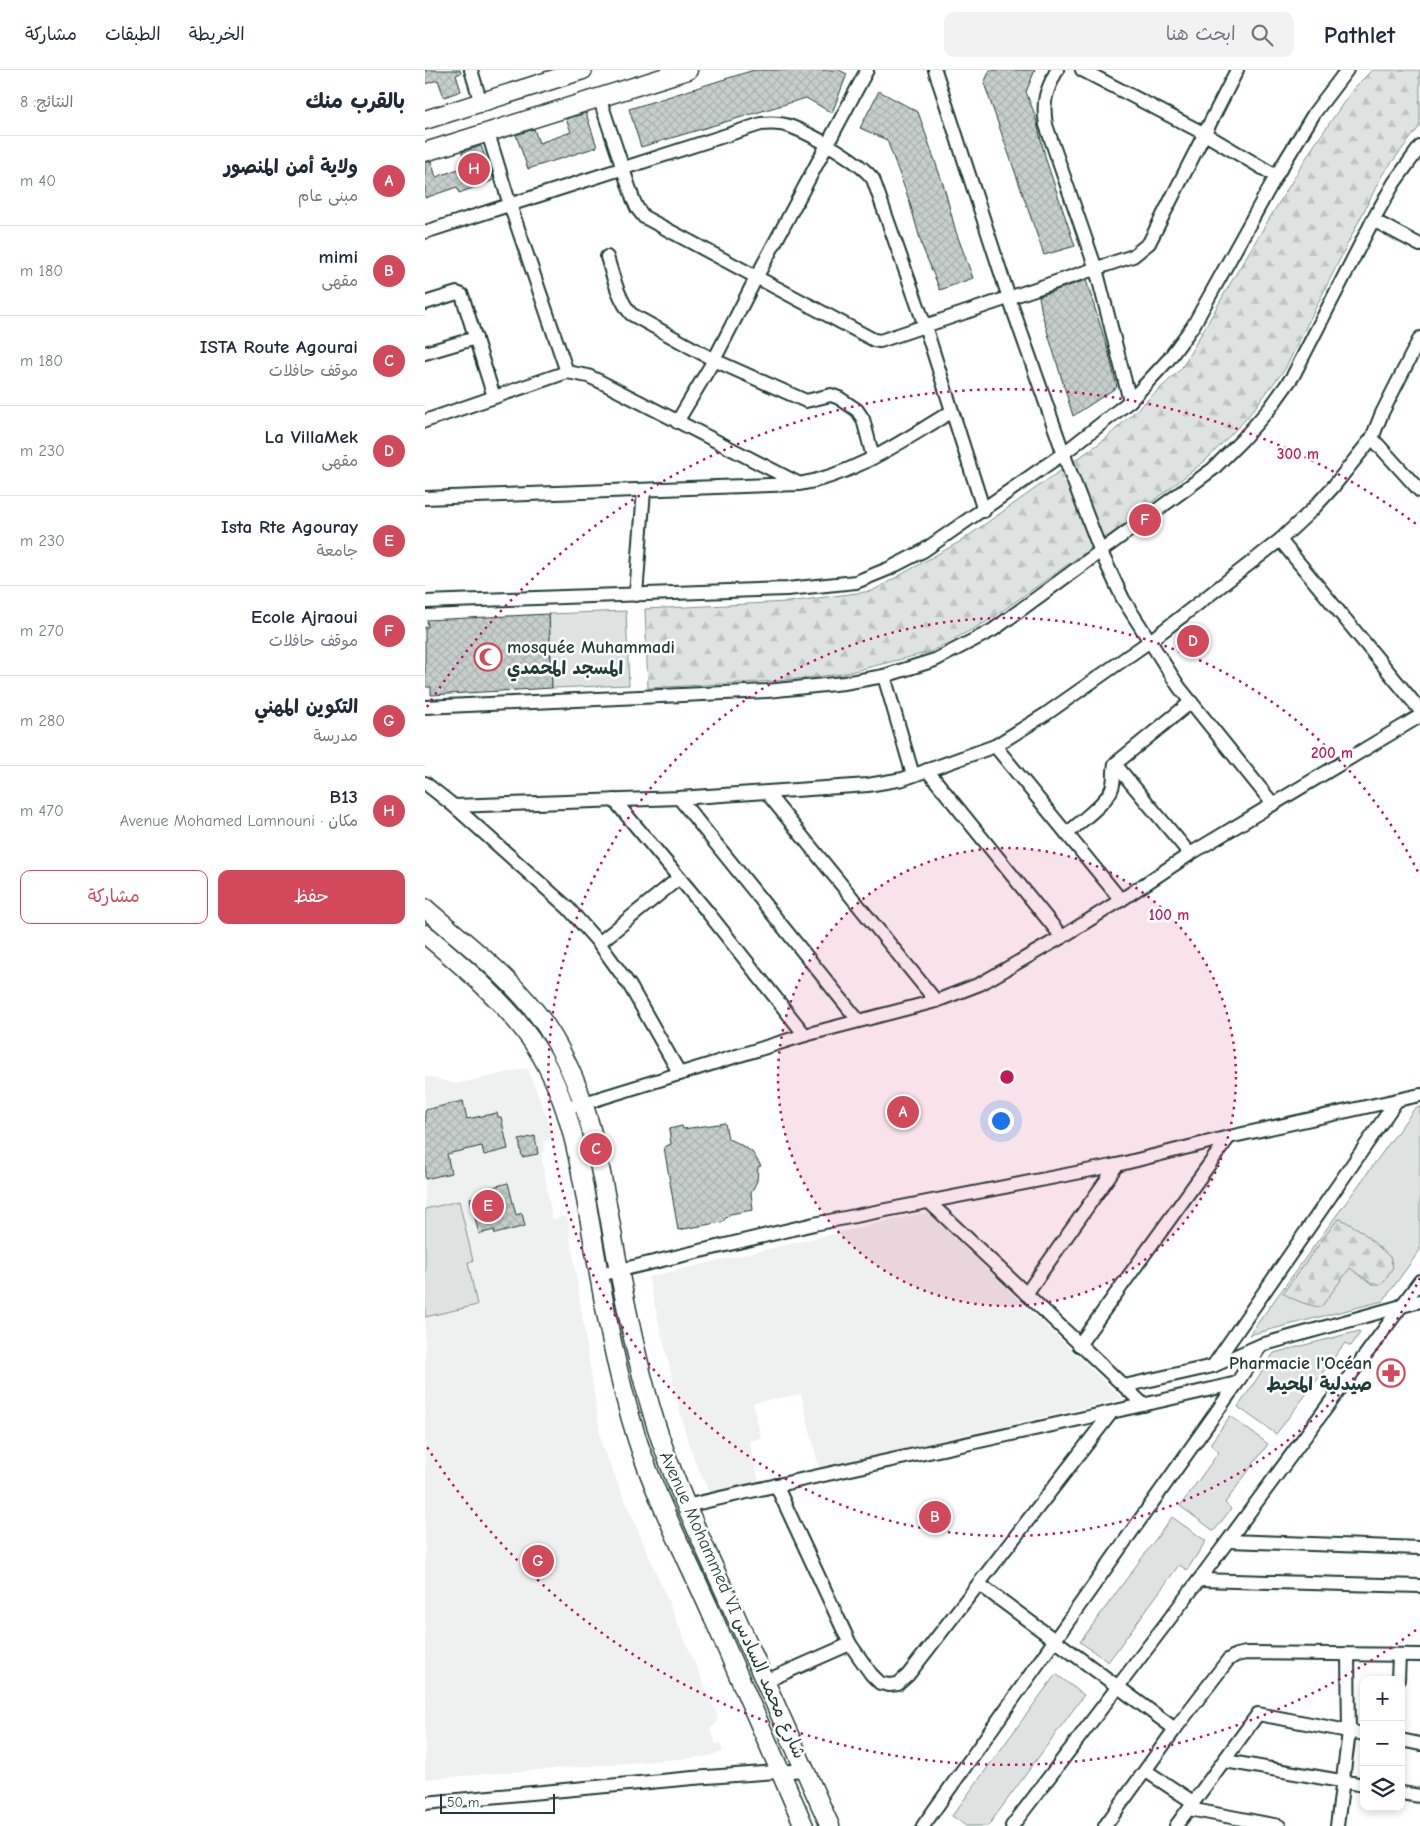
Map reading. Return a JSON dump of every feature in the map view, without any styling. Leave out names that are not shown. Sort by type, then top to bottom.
[{"type":"main road","points":[[425,120],[583,70]]},
{"type":"main road","points":[[425,152],[688,70]]},
{"type":"main road","name":"Avenue Mohammed VI شارع محمد السادس","points":[[425,908],[493,968],[529,1004],[546,1026],[574,1074],[584,1102],[600,1168],[619,1270],[656,1426],[686,1506],[830,1826]]},
{"type":"main road","name":"Avenue Mohammed VI شارع محمد السادس","points":[[425,934],[493,996],[517,1021],[547,1066],[559,1090],[577,1150],[599,1275],[627,1407],[655,1490],[804,1826]]},
{"type":"street","points":[[471,70],[481,103]]},
{"type":"street","points":[[677,422],[714,360],[755,278],[867,70]]},
{"type":"street","points":[[935,70],[1009,298],[1101,552],[1123,599],[1179,687],[1273,804]]},
{"type":"street","points":[[1057,70],[1044,97],[1046,125],[1096,269],[1130,401]]},
{"type":"street","points":[[1082,70],[1205,134],[1276,176]]},
{"type":"street","points":[[599,97],[622,169],[637,208],[644,216],[755,278],[874,340],[885,340],[1133,256],[1149,243],[1237,70]]},
{"type":"street","points":[[425,602],[787,589],[856,582],[888,569],[923,551],[984,511],[1064,454],[1130,401],[1168,360],[1193,326],[1276,176],[1315,112],[1347,70]]},
{"type":"street","points":[[425,232],[761,124],[776,123],[791,127],[826,144],[865,169],[873,179],[925,326],[984,511]]},
{"type":"street","points":[[488,133],[510,205],[567,372]]},
{"type":"street","points":[[425,706],[767,691],[843,683],[884,676],[935,660],[993,630],[1213,469],[1242,440],[1270,408],[1293,376],[1394,182],[1420,147]]},
{"type":"street","points":[[1373,220],[1420,245]]},
{"type":"street","points":[[607,257],[624,306],[631,314],[714,360],[806,400],[831,395],[839,398],[857,410],[863,419],[873,457]]},
{"type":"street","points":[[425,303],[457,292],[462,295],[494,397]]},
{"type":"street","points":[[425,353],[476,338]]},
{"type":"street","points":[[454,806],[679,798],[868,785],[913,775],[995,746],[1075,694],[1150,641],[1280,540],[1312,510],[1373,438],[1385,406],[1420,338]]},
{"type":"street","points":[[425,421],[567,372],[593,379],[799,484]]},
{"type":"street","points":[[425,498],[799,484],[833,476],[873,457],[951,412]]},
{"type":"street","points":[[1373,438],[1418,485]]},
{"type":"street","points":[[636,595],[643,490]]},
{"type":"street","points":[[1280,540],[1420,710]]},
{"type":"street","points":[[884,676],[913,775]]},
{"type":"street","points":[[1067,834],[1107,797],[1114,782],[1112,773],[1115,764],[1191,702]]},
{"type":"street","points":[[565,1109],[805,1035],[936,1001],[980,984],[1061,937],[1190,854],[1420,716]]},
{"type":"street","points":[[995,746],[1121,900]]},
{"type":"street","points":[[1115,764],[1190,854]]},
{"type":"street","points":[[927,770],[1061,937]]},
{"type":"street","points":[[425,783],[454,806],[568,908],[599,943],[631,986],[680,1074]]},
{"type":"street","points":[[767,793],[936,1001]]},
{"type":"street","points":[[679,798],[858,1020]]},
{"type":"street","points":[[614,800],[805,1035]]},
{"type":"street","points":[[599,943],[679,878]]},
{"type":"street","points":[[599,1275],[814,1224],[1117,1165],[1229,1137],[1420,1095]]},
{"type":"street","points":[[1213,1366],[1397,1100]]},
{"type":"street","points":[[1079,1345],[1229,1137]]},
{"type":"street","points":[[1026,1294],[1117,1165]]},
{"type":"street","points":[[929,1202],[1144,1405]]},
{"type":"street","points":[[1012,1826],[1117,1685],[1199,1580],[1420,1281]]},
{"type":"street","points":[[1125,1386],[1213,1366],[1261,1345],[1420,1301]]},
{"type":"street","points":[[923,1826],[1237,1383],[1261,1345]]},
{"type":"street","points":[[686,1506],[1111,1413],[1237,1383]]},
{"type":"street","points":[[776,1485],[850,1644],[871,1674],[880,1683],[889,1685],[899,1684],[909,1675],[1111,1413]]},
{"type":"street","points":[[1228,1541],[1420,1548]]},
{"type":"street","points":[[1199,1580],[1420,1586]]},
{"type":"street","points":[[979,1584],[1175,1729]]},
{"type":"street","points":[[766,1681],[850,1644]]},
{"type":"street","points":[[1105,1826],[1175,1729],[1229,1660],[1236,1655],[1246,1653],[1420,1655]]},
{"type":"street","points":[[1337,1826],[1349,1732],[1348,1655]]},
{"type":"street","points":[[1398,1676],[1399,1655]]},
{"type":"street","points":[[1176,1826],[1258,1714],[1360,1733]]},
{"type":"street","points":[[1405,1741],[1420,1744]]},
{"type":"street","points":[[1225,1761],[1360,1784]]},
{"type":"street","points":[[425,1803],[805,1770]]},
{"type":"street","points":[[1146,1771],[1191,1805],[1279,1826]]},
{"type":"street","points":[[1405,1794],[1420,1796]]},
{"type":"shaded area","points":[[527,1068],[549,1122],[552,1139],[543,1141],[545,1152],[541,1153],[552,1219],[567,1216],[602,1446],[717,1715],[717,1723],[710,1729],[716,1744],[720,1743],[723,1752],[704,1757],[425,1779],[425,1076],[456,1084]]},
{"type":"shaded area","points":[[927,1212],[1123,1399],[819,1468],[801,1394],[753,1403],[761,1438],[749,1441],[759,1481],[709,1492],[695,1461],[684,1428],[648,1277]]},
{"type":"green space","points":[[1372,70],[1420,70],[1420,126],[1382,175],[1285,369],[1246,419],[1205,461],[1111,534],[988,621],[930,652],[842,674],[777,681],[648,688],[645,609],[788,602],[872,591],[961,541],[1104,440],[1181,369],[1311,150],[1353,89]]},
{"type":"green space","points":[[626,611],[629,685],[552,688],[549,614]]},
{"type":"green space","points":[[1420,1107],[1420,1250],[1383,1301],[1249,1335],[1415,1108]]},
{"type":"green space","points":[[459,1201],[473,1261],[468,1262],[477,1305],[425,1317],[425,1209]]},
{"type":"green space","points":[[1341,1219],[1360,1230],[1390,1257],[1393,1267],[1382,1284],[1372,1284],[1350,1268],[1321,1307],[1301,1302],[1283,1293],[1337,1220]]},
{"type":"green space","points":[[1359,1331],[1360,1333],[1351,1346],[1345,1343],[1276,1434],[1238,1407],[1274,1353]]},
{"type":"green space","points":[[1230,1416],[1268,1444],[1225,1503],[1231,1509],[1214,1531],[1180,1506],[1219,1452],[1210,1444]]},
{"type":"green space","points":[[1172,1517],[1206,1541],[1187,1570],[1179,1565],[1108,1662],[1080,1642]]},
{"type":"green space","points":[[1056,1674],[1084,1695],[988,1826],[966,1826],[952,1816]]},
{"type":"building","points":[[425,70],[460,70],[461,73],[456,75],[461,91],[444,97],[438,80],[425,84]]},
{"type":"building","points":[[754,70],[839,70],[847,74],[832,113],[806,98],[641,147],[629,109]]},
{"type":"building","points":[[990,70],[1035,70],[1026,92],[1035,115],[1046,160],[1075,246],[1044,255],[984,83]]},
{"type":"building","points":[[879,91],[918,112],[944,187],[956,232],[973,278],[940,290],[922,246],[909,200],[887,140],[860,128]]},
{"type":"building","points":[[586,113],[597,147],[528,169],[516,135],[534,129],[539,143],[571,132],[566,119]]},
{"type":"building","points":[[481,146],[494,180],[459,193],[457,187],[425,198],[425,162],[431,161],[436,177],[467,166],[462,152]]},
{"type":"building","points":[[1086,280],[1108,350],[1117,387],[1073,416],[1042,314],[1039,296]]},
{"type":"building","name":"mosquée Muhammadi المسجد المحمدي","points":[[549,614],[552,688],[431,695],[431,687],[425,687],[425,627],[428,627],[427,620]]},
{"type":"building","points":[[463,1101],[467,1119],[497,1113],[498,1117],[501,1117],[508,1149],[484,1155],[482,1146],[447,1154],[451,1173],[425,1179],[425,1110]]},
{"type":"building","points":[[725,1123],[728,1139],[752,1152],[761,1166],[758,1167],[757,1181],[751,1193],[753,1210],[730,1214],[722,1222],[678,1230],[664,1147],[671,1144],[669,1129],[682,1126],[683,1129]]},
{"type":"building","points":[[535,1136],[538,1154],[522,1157],[519,1140]]},
{"type":"building","points":[[508,1183],[516,1215],[522,1213],[525,1226],[495,1234],[494,1230],[479,1234],[470,1198],[486,1194],[485,1189]]},
{"type":"place","name":"B13","points":[[474,169]]},
{"type":"place","name":"Ecole Ajraoui","points":[[1145,520]]},
{"type":"place","name":"La VillaMek","points":[[1193,641]]},
{"type":"place","name":"mosquée Muhammadi المسجد المحمدي","points":[[488,657]]},
{"type":"place","name":"ولاية أمن المنصور","points":[[903,1112]]},
{"type":"place","name":"ISTA Route Agourai","points":[[596,1149]]},
{"type":"place","name":"Ista Rte Agouray","points":[[488,1206]]},
{"type":"place","name":"Pharmacie l'Océan صيدلية المحيط","points":[[1391,1373]]},
{"type":"place","name":"mimi","points":[[935,1517]]},
{"type":"place","name":"التكوين المهني","points":[[538,1561]]}]
